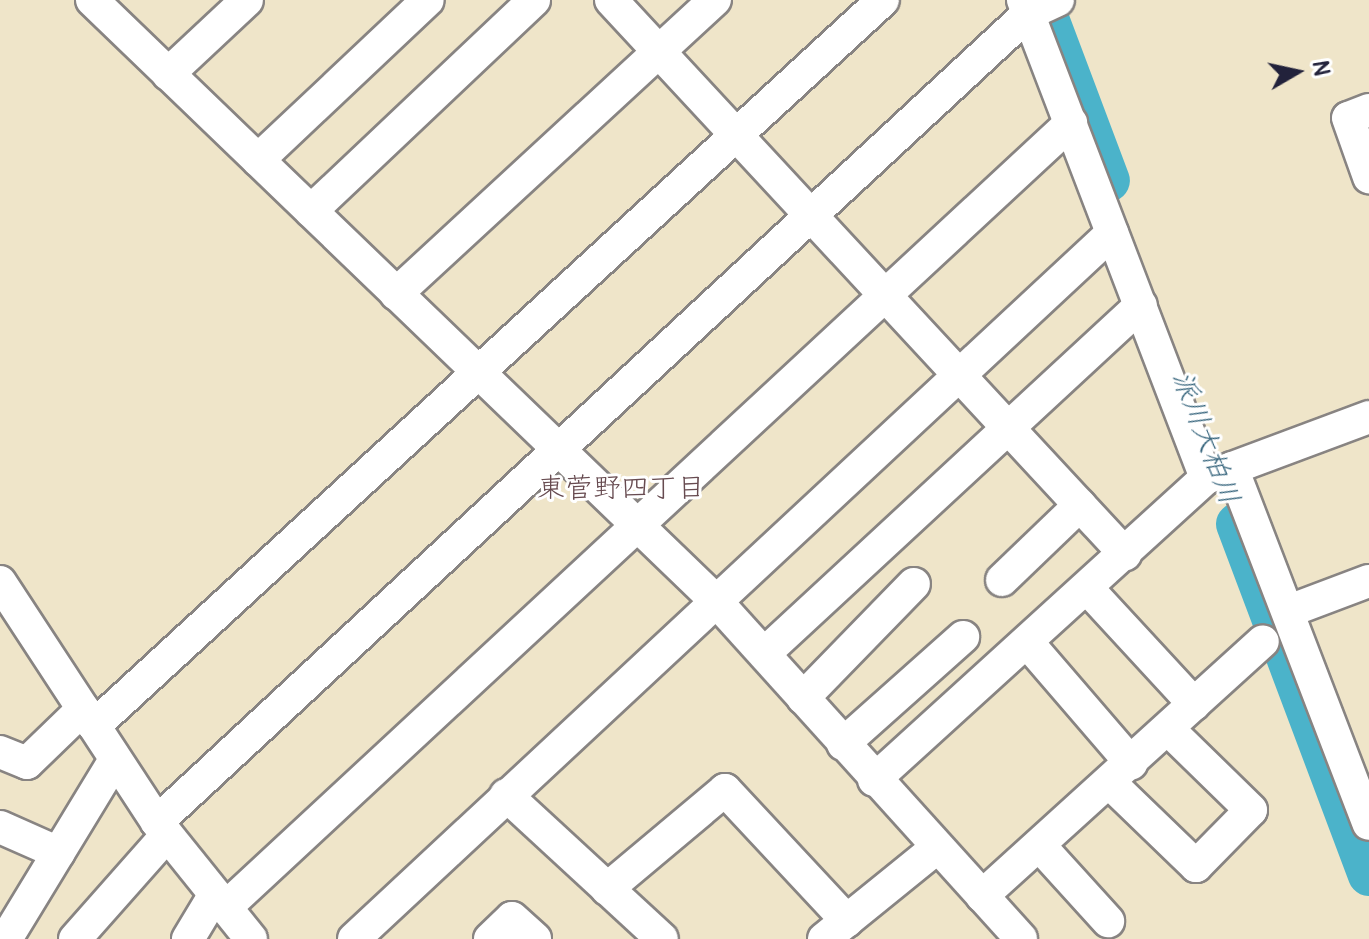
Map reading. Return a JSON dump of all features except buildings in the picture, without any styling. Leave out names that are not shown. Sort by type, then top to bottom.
[{"type":"street","points":[[92,0],[716,601],[935,849],[1021,939]]},
{"type":"street","points":[[168,74],[247,0]]},
{"type":"street","points":[[258,160],[428,0]]},
{"type":"street","points":[[311,211],[534,0]]},
{"type":"street","points":[[611,0],[1125,554]]},
{"type":"street","points":[[396,294],[715,0]]},
{"type":"street","points":[[0,752],[27,763],[88,717],[478,374],[883,0]]},
{"type":"street","points":[[75,939],[162,828],[559,450],[811,216],[1025,7],[1058,0]]},
{"type":"street","points":[[1025,7],[1141,305],[1224,471],[1289,611],[1369,824]]},
{"type":"street","points":[[1369,110],[1348,118],[1369,177]]},
{"type":"street","points":[[188,939],[221,901],[638,525],[1071,123]]},
{"type":"street","points":[[354,939],[957,374],[1112,233]]},
{"type":"street","points":[[765,653],[1141,305]]},
{"type":"street","points":[[874,780],[1125,554],[1224,471],[1369,417]]},
{"type":"street","points":[[1002,580],[1080,505]]},
{"type":"street","points":[[1289,611],[1369,581]]},
{"type":"street","points":[[1,584],[162,828],[251,939]]},
{"type":"street","points":[[803,698],[914,584]]},
{"type":"street","points":[[1087,588],[1194,704]]},
{"type":"street","points":[[843,744],[963,637]]},
{"type":"street","points":[[982,896],[1263,641]]},
{"type":"street","points":[[1027,642],[1120,772],[1196,866],[1251,810],[1168,729]]},
{"type":"street","points":[[6,939],[115,760]]},
{"type":"street","points":[[607,889],[725,790],[835,930],[935,849]]},
{"type":"street","points":[[506,795],[662,939]]},
{"type":"street","points":[[0,827],[59,853]]},
{"type":"street","points":[[1039,845],[1108,921]]},
{"type":"street","points":[[490,939],[512,918],[535,939]]},
{"type":"waterway","name":"派川大柏川","points":[[1041,0],[1109,181]]},
{"type":"waterway","name":"派川大柏川","points":[[1237,524],[1369,875]]},
{"type":"district","name":"東菅野四丁目","points":[[621,489]]}]
